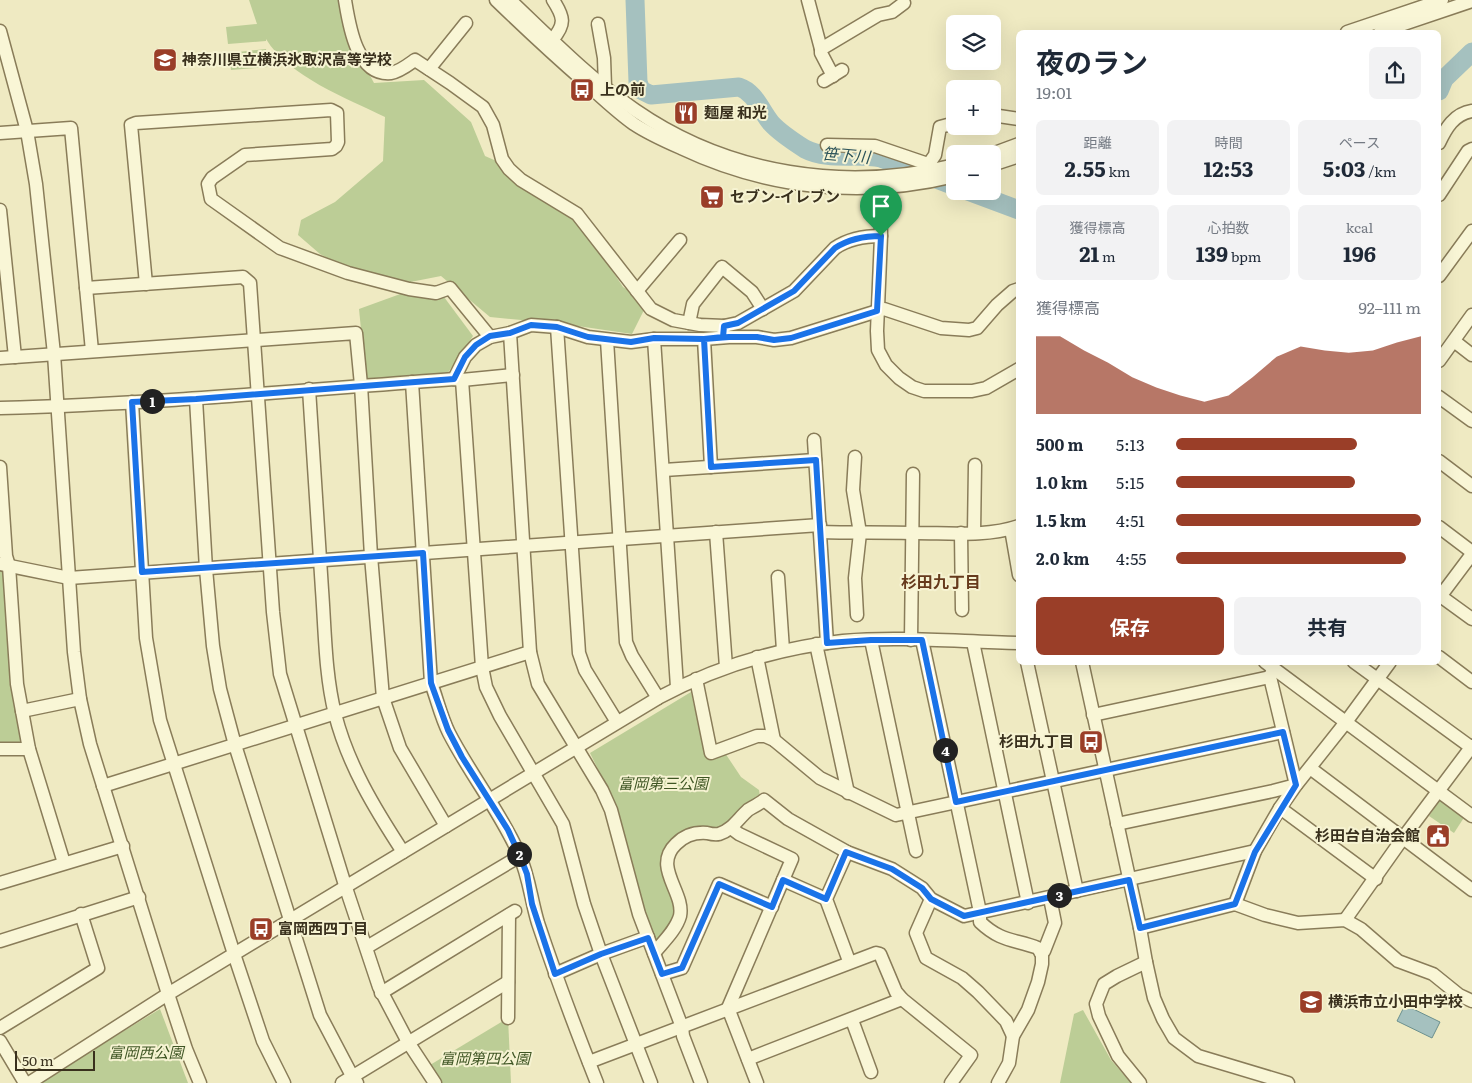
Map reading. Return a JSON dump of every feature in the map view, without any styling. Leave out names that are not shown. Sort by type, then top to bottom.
[{"type":"street","points":[[344,0],[350,31],[355,44],[368,65],[377,70],[390,73],[415,60],[483,107],[493,125],[502,159],[509,169],[521,180],[577,214],[651,308],[662,316],[723,332],[774,340],[791,338],[884,309],[941,328],[969,330],[977,328],[996,305],[1016,290]]},
{"type":"street","points":[[496,0],[546,48],[634,123],[657,137],[709,161],[783,182],[823,188],[880,182],[931,167]]},
{"type":"street","points":[[510,0],[605,87],[635,110],[679,136],[733,158],[754,165],[814,176],[880,182],[925,183],[946,175]]},
{"type":"street","points":[[552,40],[562,28],[559,10],[553,0]]},
{"type":"street","points":[[808,0],[821,53],[833,76]]},
{"type":"street","points":[[1353,30],[1442,0]]},
{"type":"street","points":[[1386,30],[1472,1]]},
{"type":"street","points":[[821,49],[878,15],[892,12],[904,3]]},
{"type":"street","points":[[429,69],[466,24]]},
{"type":"street","points":[[598,24],[604,58],[605,87]]},
{"type":"street","points":[[0,31],[27,131],[36,184],[54,354],[74,652],[80,699],[90,744],[103,786],[168,994],[186,1049],[200,1083]]},
{"type":"street","points":[[146,284],[131,125],[136,123],[331,110],[337,113],[338,142],[332,149],[245,156],[212,178],[208,184],[211,199],[280,248],[348,273],[409,289],[436,293],[450,288],[490,336]]},
{"type":"street","points":[[1441,139],[1452,121],[1472,111]]},
{"type":"street","points":[[1001,116],[1016,119]]},
{"type":"street","points":[[931,167],[940,127],[946,125]]},
{"type":"street","points":[[0,133],[70,128],[92,351]]},
{"type":"street","points":[[827,145],[887,148],[931,167],[946,170]]},
{"type":"street","points":[[1001,151],[1016,145]]},
{"type":"street","points":[[1441,193],[1468,151],[1472,150]]},
{"type":"street","points":[[1001,162],[1016,157]]},
{"type":"street","points":[[880,182],[881,236],[877,311],[878,350],[886,365],[899,378],[912,387],[924,391],[972,392],[986,388],[1016,371]]},
{"type":"street","points":[[0,210],[2,255],[15,356]]},
{"type":"street","points":[[1441,273],[1472,231]]},
{"type":"street","points":[[651,1083],[601,954],[584,904],[563,824],[500,716],[486,687],[482,667],[474,549],[458,380],[465,357],[476,345],[490,336],[510,333],[531,325],[557,327],[588,337],[606,340],[631,342],[654,338],[704,339],[723,332],[794,291],[842,243],[866,236],[881,236]]},
{"type":"street","points":[[637,291],[680,240]]},
{"type":"street","points":[[689,323],[693,304],[722,267],[752,292],[763,309]]},
{"type":"street","points":[[86,288],[243,277],[250,283],[273,612],[280,674],[345,886],[382,993],[408,1042],[435,1083]]},
{"type":"street","points":[[1441,354],[1454,341],[1472,315]]},
{"type":"street","points":[[557,327],[579,653],[585,670],[617,722]]},
{"type":"street","points":[[0,358],[356,333],[371,556],[384,698],[400,748],[446,826]]},
{"type":"street","points":[[510,333],[530,652],[538,684],[602,790],[611,810],[639,914],[701,1083]]},
{"type":"street","points":[[654,338],[677,688]]},
{"type":"street","points":[[704,339],[711,467]]},
{"type":"street","points":[[606,340],[626,642],[632,656],[658,698]]},
{"type":"street","points":[[1454,341],[1472,355]]},
{"type":"street","points":[[0,408],[196,399],[361,385],[513,375]]},
{"type":"street","points":[[412,382],[431,683],[448,730],[462,757],[508,830],[520,856],[527,874],[530,905],[597,1083]]},
{"type":"street","points":[[309,389],[327,665],[335,713],[343,740],[359,778],[375,808],[403,852]]},
{"type":"street","points":[[1441,398],[1472,421]]},
{"type":"street","points":[[196,399],[206,569],[214,655],[220,689],[235,744],[320,1015],[351,1081],[408,1042],[508,982]]},
{"type":"street","points":[[132,402],[146,638],[160,720],[263,1041],[284,1083]]},
{"type":"street","points":[[814,440],[820,528],[821,644],[848,793]]},
{"type":"street","points":[[855,457],[853,490],[860,533],[855,578],[857,615]]},
{"type":"street","points":[[0,459],[6,556],[4,565],[17,684],[29,749],[64,863]]},
{"type":"street","points":[[664,470],[711,467],[764,460],[816,460]]},
{"type":"street","points":[[1441,463],[1472,486]]},
{"type":"street","points":[[974,533],[975,465]]},
{"type":"street","points":[[913,474],[912,533],[916,640],[956,802],[980,912],[980,922],[988,930],[1002,938],[1034,946],[1041,953],[1042,964],[1038,982],[1028,1010],[1012,1036],[1009,1063],[998,1083]]},
{"type":"street","points":[[4,565],[69,578],[716,532],[820,528],[860,533],[961,534],[1015,527]]},
{"type":"street","points":[[1441,529],[1472,553],[1441,594]]},
{"type":"street","points":[[716,532],[726,667]]},
{"type":"street","points":[[961,534],[962,610]]},
{"type":"street","points":[[778,577],[783,650]]},
{"type":"street","points":[[1441,598],[1472,619]]},
{"type":"street","points":[[871,640],[916,851]]},
{"type":"street","points":[[29,1083],[168,994],[533,772],[658,698],[696,679],[757,657],[783,650],[821,644],[871,640],[1016,643]]},
{"type":"street","points":[[973,642],[1028,903]]},
{"type":"street","points":[[103,786],[530,652]]},
{"type":"street","points":[[757,657],[774,740]]},
{"type":"street","points":[[1441,659],[1472,682]]},
{"type":"street","points":[[1028,665],[1077,891]]},
{"type":"street","points":[[1083,665],[1154,998],[1163,1019],[1174,1038],[1198,1056],[1286,1083]]},
{"type":"street","points":[[1345,920],[1376,879],[1403,838],[1472,747],[1358,665]]},
{"type":"street","points":[[1235,904],[1255,852],[1280,808],[1388,665]]},
{"type":"street","points":[[1093,715],[1269,669],[1346,722],[1472,816]]},
{"type":"street","points":[[1269,669],[1296,785]]},
{"type":"street","points":[[696,679],[711,752],[757,736],[765,736],[774,740],[820,778],[896,815],[1283,732]]},
{"type":"street","points":[[22,712],[80,699]]},
{"type":"street","points":[[0,749],[29,749]]},
{"type":"street","points":[[1310,768],[1472,890]]},
{"type":"street","points":[[1117,824],[1296,785]]},
{"type":"street","points":[[654,953],[675,926],[680,915],[680,908],[667,863],[674,845],[690,834],[699,832],[717,834],[731,828],[748,811],[764,800],[788,819],[846,852],[892,869],[922,888],[931,899],[964,916],[1255,852]]},
{"type":"street","points":[[1280,808],[1376,879]]},
{"type":"street","points":[[731,828],[739,834],[792,859],[728,1008],[757,1083]]},
{"type":"street","points":[[0,883],[123,846]]},
{"type":"street","points":[[846,852],[826,899],[849,962]]},
{"type":"street","points":[[367,947],[520,856]]},
{"type":"street","points":[[783,880],[826,899]]},
{"type":"street","points":[[662,974],[682,968],[719,884],[772,907]]},
{"type":"street","points":[[0,941],[139,897]]},
{"type":"street","points":[[1041,953],[1044,951],[1055,923],[1050,898]]},
{"type":"street","points":[[931,899],[916,933],[926,958],[962,978],[978,992],[1006,1021],[1012,1036]]},
{"type":"street","points":[[1140,928],[1235,904],[1265,915],[1298,923],[1345,920],[1362,929],[1398,961],[1433,974],[1459,995],[1472,1001]]},
{"type":"street","points":[[382,993],[512,913],[508,1018]]},
{"type":"street","points":[[0,1028],[98,968],[82,914]]},
{"type":"street","points":[[555,974],[601,954],[648,938]]},
{"type":"street","points":[[589,1062],[876,952],[880,954],[896,992],[902,999],[971,1055],[951,1083]]},
{"type":"street","points":[[1140,1083],[1118,1056],[1099,1016],[1096,1004],[1104,984],[1146,962]]},
{"type":"street","points":[[748,1059],[902,999]]},
{"type":"street","points":[[852,1020],[871,1072]]},
{"type":"street","points":[[0,1041],[25,1083]]},
{"type":"green space","points":[[249,0],[339,0],[343,25],[374,83],[424,80],[471,122],[485,156],[521,172],[588,234],[623,287],[648,302],[632,334],[564,324],[490,317],[441,276],[390,286],[348,269],[320,254],[298,235],[301,220],[335,202],[383,161],[385,117],[337,94],[304,75],[289,65],[266,39],[266,41],[228,44],[226,27],[257,24]]},
{"type":"green space","points":[[266,49],[268,67],[231,70],[229,53]]},
{"type":"green space","points":[[403,293],[444,297],[473,336],[447,374],[366,380],[359,309]]},
{"type":"green space","points":[[0,568],[5,569],[10,686],[25,742],[0,743]]},
{"type":"green space","name":"富岡第三公園","points":[[691,692],[706,758],[725,753],[741,777],[759,790],[760,797],[717,829],[692,828],[670,842],[676,907],[675,920],[658,941],[653,939],[642,910],[616,806],[590,753]]},
{"type":"green space","points":[[1441,798],[1465,816],[1454,833],[1429,816]]},
{"type":"green space","name":"富岡西公園","points":[[160,1009],[188,1083],[38,1083]]},
{"type":"green space","points":[[1083,1010],[1111,1060],[1131,1083],[1060,1083],[1074,1014]]},
{"type":"green space","name":"富岡第四公園","points":[[508,1018],[511,1083],[442,1083],[430,1065]]},
{"type":"water","points":[[1405,1005],[1440,1022],[1432,1038],[1397,1021]]},
{"type":"waterway","name":"笹下川","points":[[635,0],[638,82],[641,90],[651,95],[739,87],[745,89],[754,97],[775,127],[805,149],[823,155],[881,158],[946,183]]},
{"type":"waterway","name":"笹下川","points":[[1441,86],[1444,79],[1472,52]]},
{"type":"waterway","name":"笹下川","points":[[992,200],[1016,209]]},
{"type":"place","name":"神奈川県立横浜氷取沢高等学校","points":[[165,60]]},
{"type":"place","name":"上の前","points":[[582,90]]},
{"type":"place","name":"麺屋 和光","points":[[686,113]]},
{"type":"place","name":"セブン-イレブン","points":[[712,197]]},
{"type":"place","name":"杉田九丁目","points":[[1091,742]]},
{"type":"place","name":"杉田台自治会館","points":[[1438,836]]},
{"type":"place","name":"富岡西四丁目","points":[[261,929]]},
{"type":"place","name":"横浜市立小田中学校","points":[[1311,1002]]},
{"type":"district","name":"杉田九丁目","points":[[941,582]]},
{"type":"route","points":[[881,236],[866,236],[842,243],[794,291],[738,323],[724,326],[723,337],[704,339],[654,338],[631,342],[588,337],[557,327],[531,325],[510,333],[490,336],[476,345],[465,357],[454,379],[196,399],[132,402],[142,572],[423,553],[431,683],[448,730],[462,757],[508,830],[520,856],[527,874],[532,904],[555,974],[601,954],[648,938],[662,974],[682,968],[719,884],[772,907],[783,880],[826,899],[846,852],[892,869],[922,888],[931,899],[964,916],[1129,880],[1140,928],[1235,904],[1255,852],[1280,808],[1296,785],[1283,732],[956,802],[922,640],[871,640],[827,643],[816,460],[711,467],[704,339],[757,337],[774,340],[791,338],[877,311],[881,236]]}]
